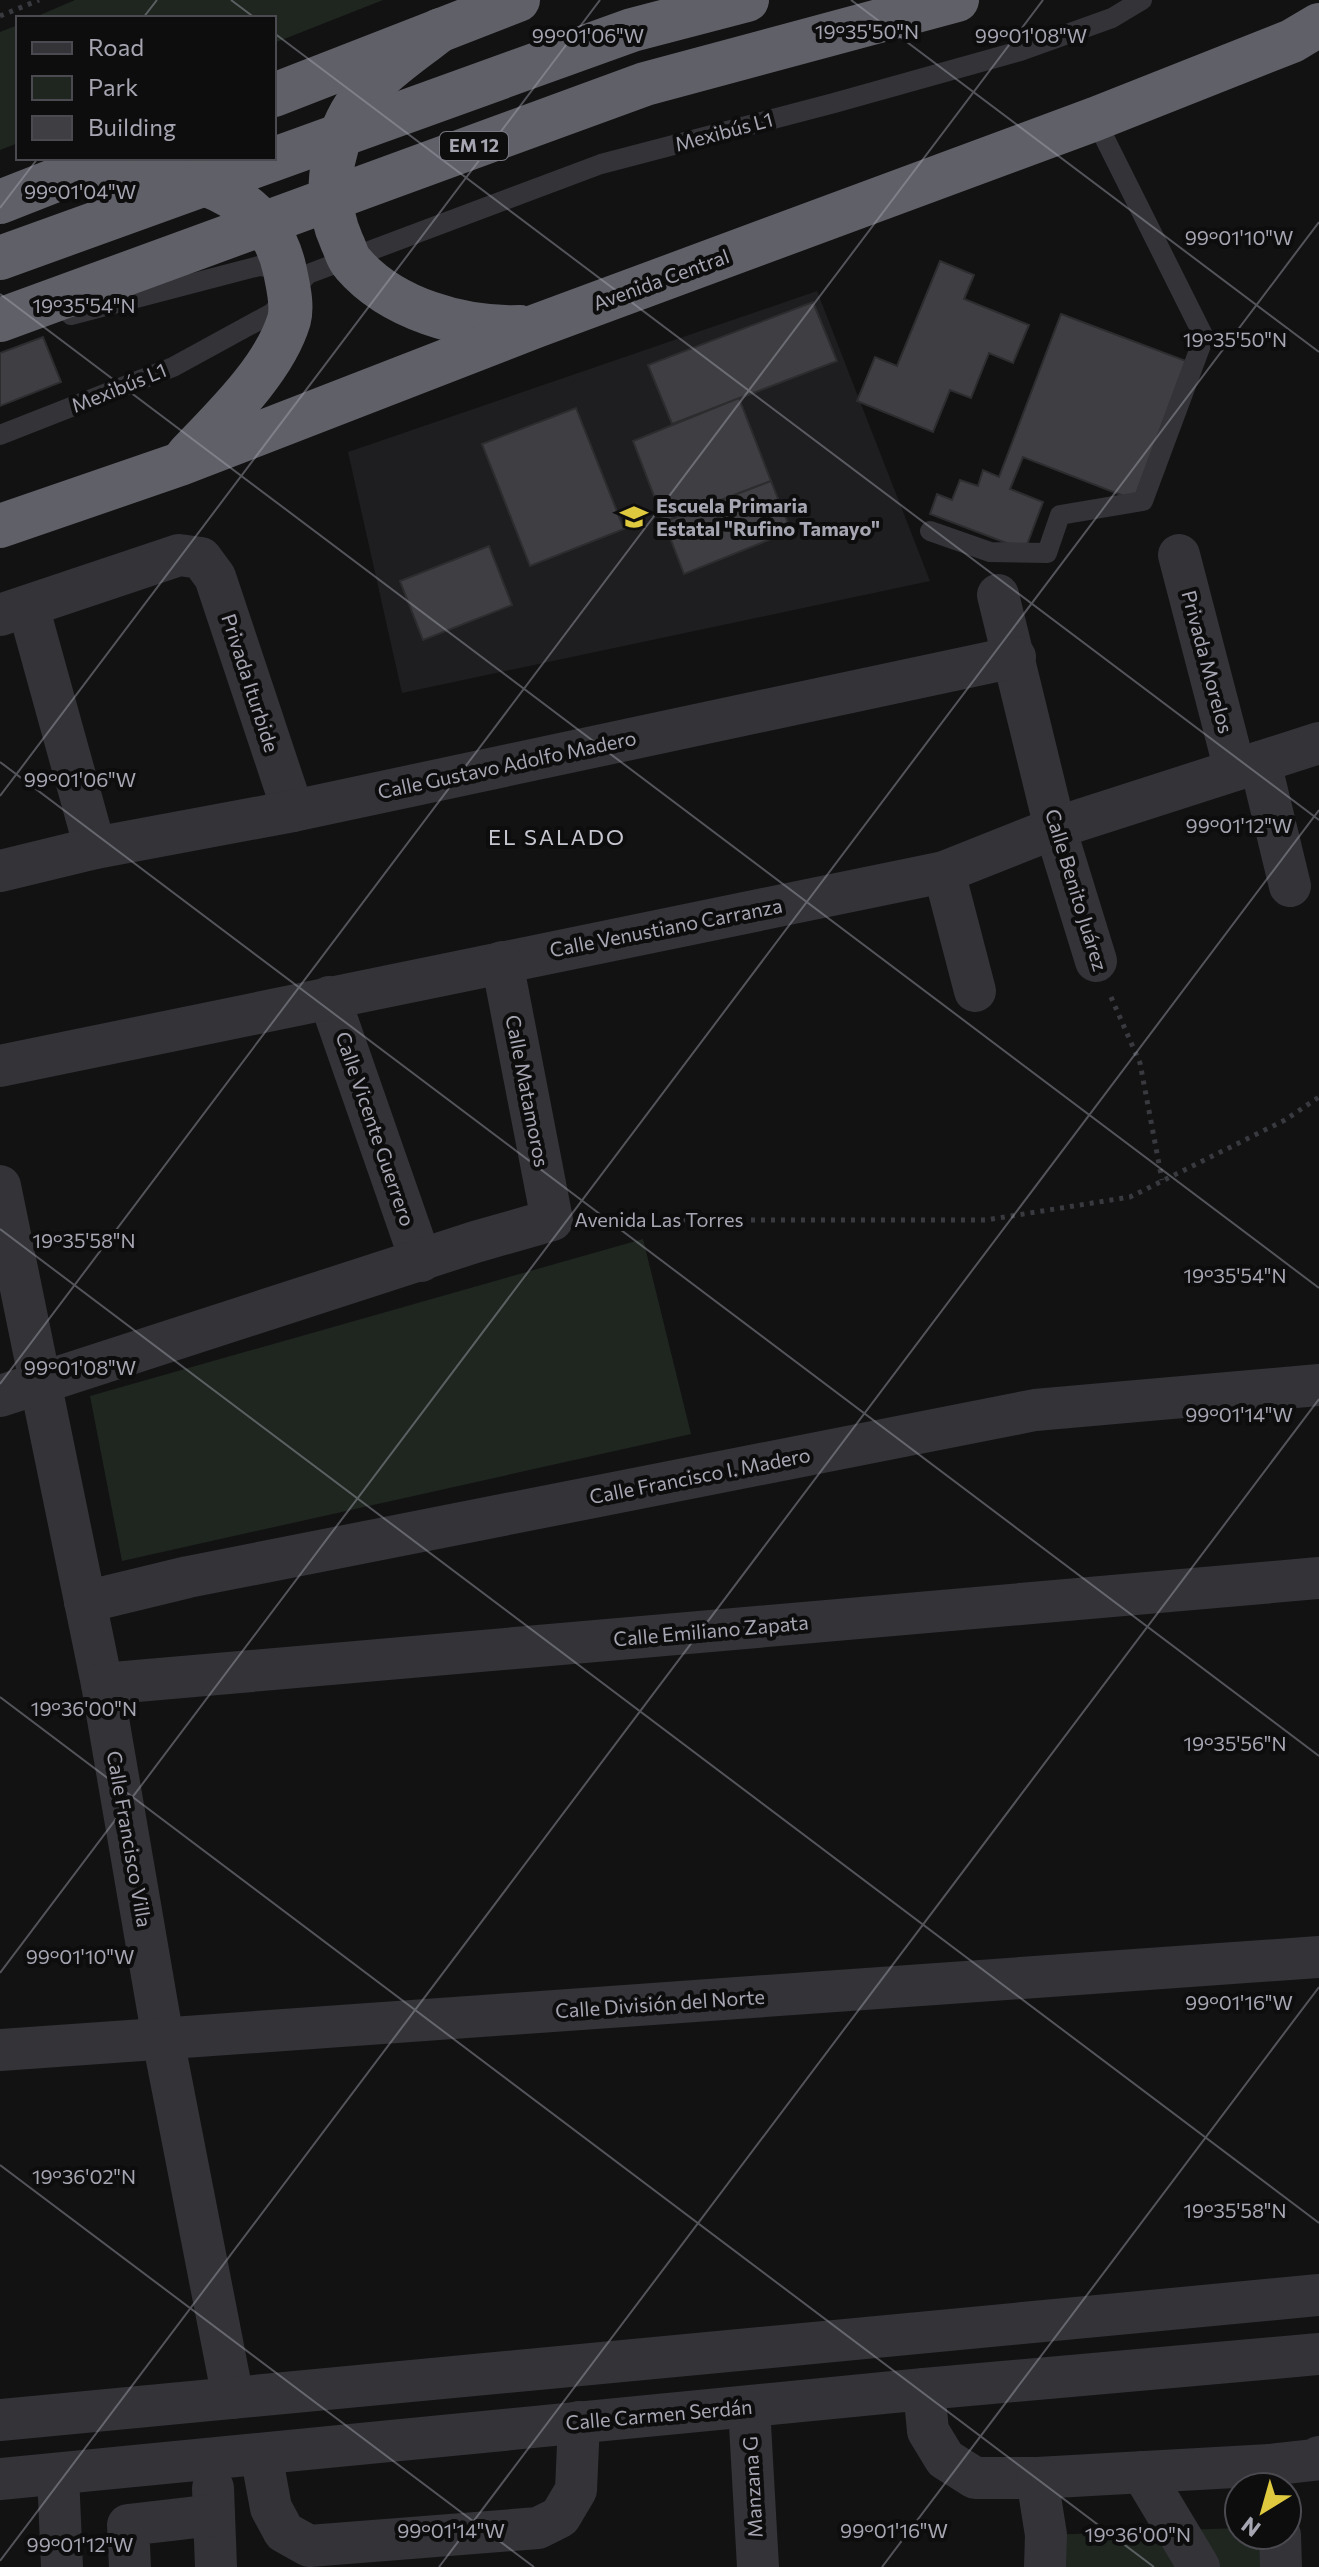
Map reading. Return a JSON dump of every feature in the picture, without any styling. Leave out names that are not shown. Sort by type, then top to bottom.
[{"type":"highway","points":[[276,94],[518,0]]},
{"type":"highway","points":[[276,158],[632,30],[747,0]]},
{"type":"highway","name":"EM 12","points":[[0,320],[645,84],[957,0]]},
{"type":"highway","name":"Avenida Central","points":[[0,526],[180,464],[536,326],[1095,119],[1292,41],[1319,25]]},
{"type":"highway","points":[[440,30],[380,78],[352,111],[334,150],[329,187],[338,233],[349,259],[373,283],[411,305],[457,321],[498,328],[536,326]]},
{"type":"highway","points":[[0,202],[106,160]]},
{"type":"highway","points":[[114,160],[176,173],[219,188],[257,216],[281,251],[294,279],[290,318],[260,375],[180,464]]},
{"type":"highway","points":[[0,258],[272,160]]},
{"type":"street","name":"Privada Iturbide","points":[[14,610],[179,555],[201,558],[215,577],[293,811]]},
{"type":"street","name":"Privada Morelos","points":[[1179,555],[1247,766],[1290,886]]},
{"type":"street","name":"Calle Benito Juárez","points":[[998,595],[1055,828],[1096,961]]},
{"type":"street","points":[[14,610],[95,848]]},
{"type":"street","name":"Calle Gustavo Adolfo Madero","points":[[0,871],[95,848],[293,811],[1015,657]]},
{"type":"street","name":"Calle Venustiano Carranza","points":[[0,1066],[944,872],[1055,828],[1319,743]]},
{"type":"street","points":[[944,872],[975,991]]},
{"type":"street","name":"Calle Matamoros","points":[[502,962],[552,1220]]},
{"type":"street","name":"Calle Vicente Guerrero","points":[[329,997],[421,1261]]},
{"type":"street","name":"Calle Francisco Villa","points":[[0,1186],[102,1684],[163,2039],[233,2398]]},
{"type":"street","name":"Avenida Las Torres","points":[[0,1396],[475,1242],[552,1220]]},
{"type":"street","name":"Calle Francisco I. Madero","points":[[85,1602],[188,1577],[1035,1410],[1319,1385]]},
{"type":"street","name":"Calle Emiliano Zapata","points":[[102,1684],[1319,1578]]},
{"type":"street","name":"Calle División del Norte","points":[[0,2050],[1319,1957]]},
{"type":"street","points":[[0,2420],[1319,2295]]},
{"type":"street","name":"Calle Carmen Serdán","points":[[0,2479],[924,2389],[1319,2354]]},
{"type":"street","points":[[924,2389],[928,2431],[945,2459],[975,2478],[1142,2472],[1223,2475]]},
{"type":"street","name":"Manzana G","points":[[749,2407],[758,2567]]},
{"type":"street","points":[[261,2454],[271,2508],[284,2532],[309,2546],[345,2554],[478,2550],[560,2517],[576,2490],[579,2422]]},
{"type":"street","points":[[1284,2471],[1319,2457]]},
{"type":"street","points":[[212,2459],[216,2567]]},
{"type":"street","points":[[1142,2472],[1199,2567]]},
{"type":"street","points":[[58,2474],[62,2567]]},
{"type":"street","points":[[1037,2478],[1046,2535],[1045,2567]]},
{"type":"street","points":[[130,2567],[128,2525],[214,2515]]},
{"type":"lane","name":"Mexibús L1","points":[[0,435],[173,367],[272,313],[294,279],[601,164],[1020,51],[1112,18],[1142,0]]},
{"type":"lane","points":[[930,531],[990,552],[1047,553],[1060,515],[1143,501],[1204,337],[1095,119]]},
{"type":"lane","name":"Mexibús L1","points":[[0,338],[27,326],[259,266],[294,279]]},
{"type":"path","points":[[0,16],[39,0]]},
{"type":"path","name":"Calle Benito Juárez","points":[[1096,961],[1140,1063],[1162,1180]]},
{"type":"path","name":"Avenida Las Torres","points":[[552,1220],[986,1220],[1130,1197],[1285,1120],[1319,1097]]},
{"type":"shaded area","name":"Escuela Primaria Estatal \"Rufino Tamayo\"","points":[[817,291],[930,581],[402,693],[348,452]]},
{"type":"green space","points":[[75,0],[383,0],[276,42],[276,16],[38,16]]},
{"type":"green space","points":[[16,26],[16,144],[0,150],[0,32]]},
{"type":"green space","points":[[643,1239],[691,1434],[122,1561],[90,1396]]},
{"type":"green space","points":[[1223,2529],[1223,2551],[1280,2551],[1281,2567],[1047,2567],[1046,2535]]},
{"type":"building","points":[[940,261],[974,275],[964,299],[1029,325],[1013,363],[989,353],[971,398],[950,390],[933,432],[857,401],[875,357],[897,366]]},
{"type":"building","points":[[813,302],[837,361],[672,424],[648,365]]},
{"type":"building","points":[[1061,314],[1186,361],[1134,500],[1023,457],[1010,489],[1043,502],[1025,550],[930,514],[937,494],[952,500],[960,480],[978,486],[983,470],[999,477]]},
{"type":"building","points":[[43,337],[61,382],[0,406],[0,353]]},
{"type":"building","points":[[739,398],[771,481],[664,522],[633,441]]},
{"type":"building","points":[[576,408],[624,529],[530,566],[482,444]]},
{"type":"building","points":[[771,481],[791,531],[684,574],[664,522]]},
{"type":"building","points":[[489,546],[512,605],[423,640],[400,581]]},
{"type":"place","name":"Escuela Primaria Estatal \"Rufino Tamayo\"","points":[[634,517]]},
{"type":"district","name":"EL SALADO","points":[[557,837]]}]
